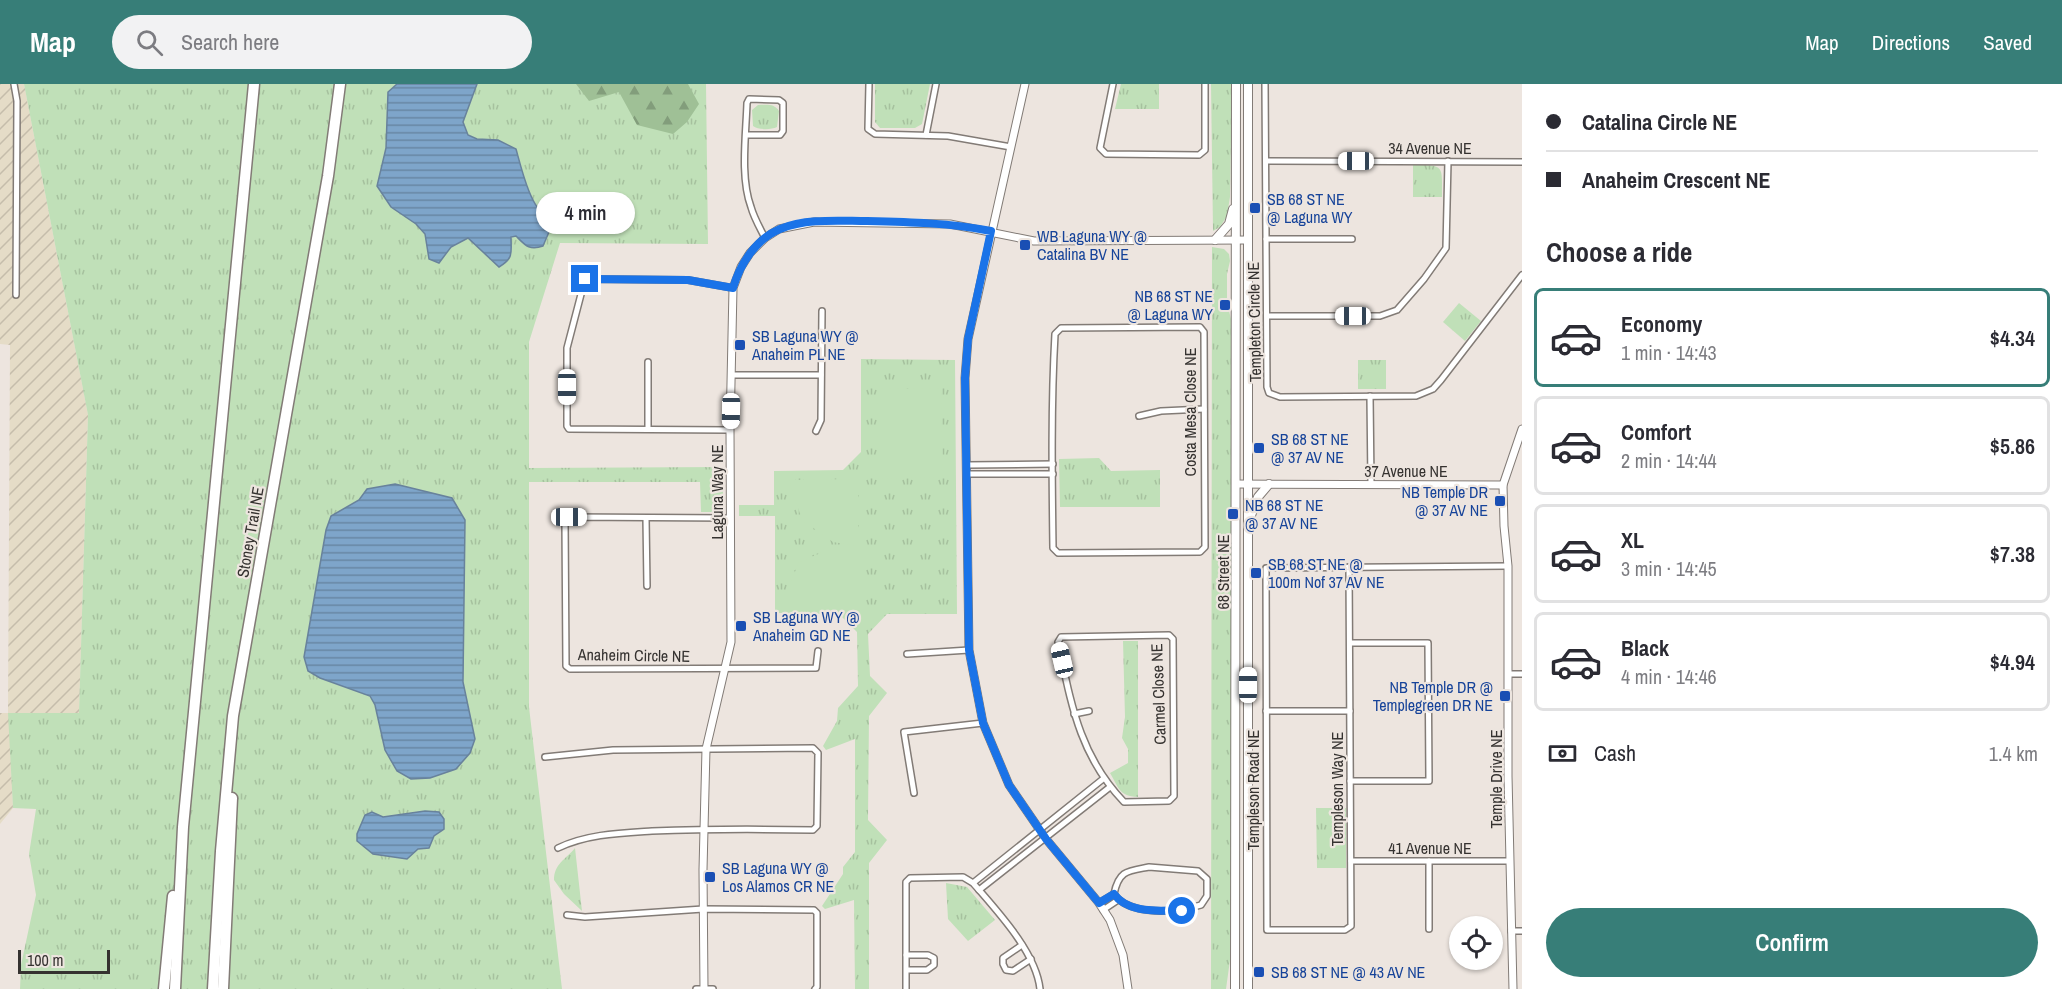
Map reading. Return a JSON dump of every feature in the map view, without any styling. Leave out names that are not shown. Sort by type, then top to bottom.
[{"type":"highway","points":[[176,989],[183,827],[254,84]]},
{"type":"highway","name":"Stoney Trail NE","points":[[213,989],[221,851],[233,716],[328,176],[340,84]]},
{"type":"highway","points":[[224,989],[232,814],[233,716]]},
{"type":"highway","points":[[164,989],[178,853],[183,827]]},
{"type":"main road","name":"68 Street NE","points":[[1235,989],[1236,84]]},
{"type":"main road","name":"68 Street NE","points":[[1248,84],[1248,989]]},
{"type":"main road","points":[[1215,240],[1229,224],[1236,202]]},
{"type":"main road","points":[[1248,522],[1258,497],[1269,484]]},
{"type":"main road","points":[[1230,989],[1235,969]]},
{"type":"street","points":[[14,84],[17,101],[16,295]]},
{"type":"street","points":[[869,84],[868,129],[876,134],[926,135],[1011,147]]},
{"type":"street","points":[[926,135],[936,84]]},
{"type":"street","points":[[1025,84],[968,339],[965,378],[969,650],[983,723],[1009,785],[1046,839],[1110,920],[1123,955],[1128,989]]},
{"type":"street","points":[[1113,84],[1100,148],[1106,154],[1199,155],[1205,150],[1205,84]]},
{"type":"street","name":"Templeton Circle NE","points":[[1265,84],[1267,387],[1269,393],[1280,397],[1416,396],[1432,389],[1522,276]]},
{"type":"street","points":[[746,135],[780,135],[783,131],[783,103],[779,99],[749,99],[747,103],[746,135],[746,187],[751,208],[765,238]]},
{"type":"street","name":"34 Avenue NE","points":[[1266,161],[1522,162]]},
{"type":"street","points":[[1267,316],[1380,316],[1397,310],[1424,279],[1446,248],[1448,162]]},
{"type":"street","name":"Laguna Way NE","points":[[704,989],[706,749],[731,642],[730,430],[733,288],[741,267],[750,253],[765,238],[779,229],[814,222],[950,224],[1034,241],[1248,240]]},
{"type":"street","points":[[1266,239],[1352,239]]},
{"type":"street","points":[[730,430],[569,429],[567,426],[567,348],[585,279],[688,280],[733,288]]},
{"type":"street","points":[[816,431],[821,420],[822,311]]},
{"type":"street","name":"Costa Mesa Close NE","points":[[1200,327],[1204,332],[1204,409],[1205,547],[1200,552],[1058,553],[1053,548],[1053,374],[1055,334],[1061,328],[1200,327]]},
{"type":"street","points":[[648,362],[648,429]]},
{"type":"street","points":[[731,375],[821,375]]},
{"type":"street","points":[[1370,396],[1371,484]]},
{"type":"street","points":[[1139,416],[1161,411],[1204,409]]},
{"type":"street","name":"Temple Drive NE","points":[[1513,989],[1510,931],[1508,566],[1503,485],[1522,429]]},
{"type":"street","points":[[968,465],[1053,464]]},
{"type":"street","points":[[968,474],[1053,474]]},
{"type":"street","name":"37 Avenue NE","points":[[1236,484],[1503,485]]},
{"type":"street","name":"Anaheim Circle NE","points":[[725,669],[570,669],[566,666],[565,521],[569,517],[730,518]]},
{"type":"street","points":[[646,518],[647,586]]},
{"type":"street","name":"Templeson Road NE","points":[[1267,930],[1266,568],[1508,566]]},
{"type":"street","name":"Templeson Way NE","points":[[1267,930],[1346,930],[1351,926],[1349,567]]},
{"type":"street","name":"Carmel Close NE","points":[[1169,635],[1173,639],[1174,796],[1169,801],[1124,802],[1103,779],[1080,733],[1058,642],[1061,637],[1169,635]]},
{"type":"street","points":[[1350,643],[1428,643],[1430,781],[1350,781]]},
{"type":"street","points":[[907,654],[969,650]]},
{"type":"street","points":[[725,669],[816,668],[818,651]]},
{"type":"street","points":[[1509,674],[1522,674]]},
{"type":"street","points":[[1074,714],[1089,711]]},
{"type":"street","points":[[1266,711],[1350,711]]},
{"type":"street","points":[[914,793],[904,732],[983,723]]},
{"type":"street","points":[[545,757],[613,750],[813,748],[818,753],[817,826],[813,830],[704,829],[631,832],[573,840],[558,848]]},
{"type":"street","points":[[973,883],[1041,831],[1103,779]]},
{"type":"street","points":[[980,890],[1110,787]]},
{"type":"street","name":"41 Avenue NE","points":[[1351,861],[1510,861]]},
{"type":"street","points":[[1428,861],[1429,929]]},
{"type":"street","points":[[1101,906],[1114,894],[1117,881],[1126,872],[1149,867],[1198,871],[1207,879],[1207,897],[1201,905],[1182,911],[1149,910],[1127,906],[1114,894]]},
{"type":"street","points":[[906,989],[906,882],[910,878],[963,877],[980,890],[1022,945],[1031,959],[1040,989]]},
{"type":"street","points":[[1101,906],[1118,900]]},
{"type":"street","points":[[567,915],[585,918],[703,909],[814,910],[817,913],[817,987],[815,989]]},
{"type":"street","points":[[1510,931],[1522,931]]},
{"type":"street","points":[[1022,945],[1003,958],[1006,970],[1013,971],[1031,959]]},
{"type":"street","points":[[906,955],[928,955],[934,958],[934,965],[927,970],[907,970]]},
{"type":"street","points":[[696,989],[713,989]]},
{"type":"shaded area","points":[[0,84],[24,84],[88,415],[79,713],[9,714],[13,808],[0,824],[0,713],[8,713],[10,345],[0,344]]},
{"type":"green space","points":[[24,84],[706,84],[708,244],[560,243],[529,342],[529,468],[723,467],[723,506],[718,512],[701,512],[700,482],[529,482],[529,707],[562,989],[20,989],[21,965],[36,895],[29,854],[36,809],[13,808],[8,713],[79,713],[88,415]]},
{"type":"green space","points":[[576,84],[688,84],[699,104],[687,122],[673,134],[637,125],[619,92],[589,101]]},
{"type":"green space","points":[[875,84],[930,84],[922,124],[915,128],[880,128],[875,122]]},
{"type":"green space","points":[[1121,84],[1159,84],[1159,109],[1115,109]]},
{"type":"green space","points":[[1211,84],[1232,84],[1230,197],[1227,216],[1220,227],[1213,231]]},
{"type":"green space","points":[[758,105],[770,105],[777,108],[779,111],[777,127],[765,129],[753,126],[752,110]]},
{"type":"green space","points":[[1413,165],[1440,169],[1442,197],[1413,197]]},
{"type":"green space","points":[[1212,247],[1224,249],[1229,254],[1227,303],[1232,323],[1232,898],[1230,960],[1226,989],[1211,989]]},
{"type":"green space","points":[[1459,303],[1481,321],[1465,341],[1443,322]]},
{"type":"green space","points":[[861,359],[955,360],[957,614],[887,614],[868,634],[870,676],[887,693],[869,716],[868,820],[887,840],[869,863],[869,989],[855,989],[854,900],[825,909],[822,906],[843,874],[843,867],[855,852],[855,739],[826,750],[823,746],[837,721],[838,708],[858,686],[857,632],[839,614],[775,613],[775,516],[739,516],[739,505],[774,505],[774,471],[843,470],[861,452]]},
{"type":"green space","points":[[1358,360],[1386,360],[1386,389],[1358,389]]},
{"type":"green space","points":[[941,388],[943,477],[878,479],[877,389]]},
{"type":"green space","points":[[1099,458],[1111,471],[1160,470],[1160,507],[1060,507],[1059,459]]},
{"type":"green space","points":[[852,479],[858,484],[858,546],[833,542],[802,520],[789,480]]},
{"type":"green space","points":[[828,550],[859,550],[859,607],[855,611],[792,610],[789,586],[799,562]]},
{"type":"green space","points":[[1123,641],[1138,641],[1138,797],[1123,793],[1110,773],[1128,763],[1128,749],[1122,738],[1125,717]]},
{"type":"green space","points":[[1316,808],[1346,808],[1346,868],[1317,868]]},
{"type":"green space","points":[[575,848],[582,911],[564,894],[554,880],[558,866]]},
{"type":"green space","points":[[946,883],[967,887],[995,920],[968,941],[948,919]]},
{"type":"water","points":[[397,84],[477,84],[463,122],[468,135],[477,139],[498,140],[516,149],[527,186],[536,205],[546,214],[560,211],[566,219],[562,226],[549,232],[543,246],[531,247],[516,236],[511,237],[509,258],[499,267],[468,238],[451,247],[439,263],[429,259],[425,234],[416,224],[391,207],[377,186],[386,148],[388,92]]},
{"type":"water","points":[[395,484],[452,498],[465,520],[463,682],[475,739],[470,753],[456,769],[430,778],[411,779],[397,771],[385,750],[375,705],[370,696],[320,678],[308,671],[304,657],[326,530],[331,516],[359,500],[367,489]]},
{"type":"water","points":[[425,811],[439,812],[444,819],[444,829],[434,836],[429,848],[418,849],[407,859],[373,854],[357,841],[357,834],[365,815],[372,812],[383,817]]},
{"type":"place","name":"SB 68 ST NE @ Laguna WY","points":[[1255,208]]},
{"type":"place","name":"WB Laguna WY @ Catalina BV NE","points":[[1025,245]]},
{"type":"place","name":"NB 68 ST NE @ Laguna WY","points":[[1225,305]]},
{"type":"place","name":"SB Laguna WY @ Anaheim PL NE","points":[[740,345]]},
{"type":"place","name":"SB 68 ST NE @ 37 AV NE","points":[[1259,448]]},
{"type":"place","name":"NB Temple DR @ 37 AV NE","points":[[1500,501]]},
{"type":"place","name":"NB 68 ST NE @ 37 AV NE","points":[[1233,514]]},
{"type":"place","name":"SB 68 ST NE @ 100m Nof 37 AV NE","points":[[1256,573]]},
{"type":"place","name":"SB Laguna WY @ Anaheim GD NE","points":[[741,626]]},
{"type":"place","name":"NB Temple DR @ Templegreen DR NE","points":[[1505,696]]},
{"type":"place","name":"SB Laguna WY @ Los Alamos CR NE","points":[[710,877]]},
{"type":"place","name":"SB 68 ST NE @ 43 AV NE","points":[[1259,972]]},
{"type":"route","points":[[585,279],[688,280],[733,288],[741,267],[750,253],[765,238],[779,229],[795,224],[856,221],[950,224],[991,231],[968,339],[965,378],[969,650],[983,723],[1009,785],[1046,839],[1099,903],[1114,894],[1127,906],[1149,910],[1182,911]]}]
